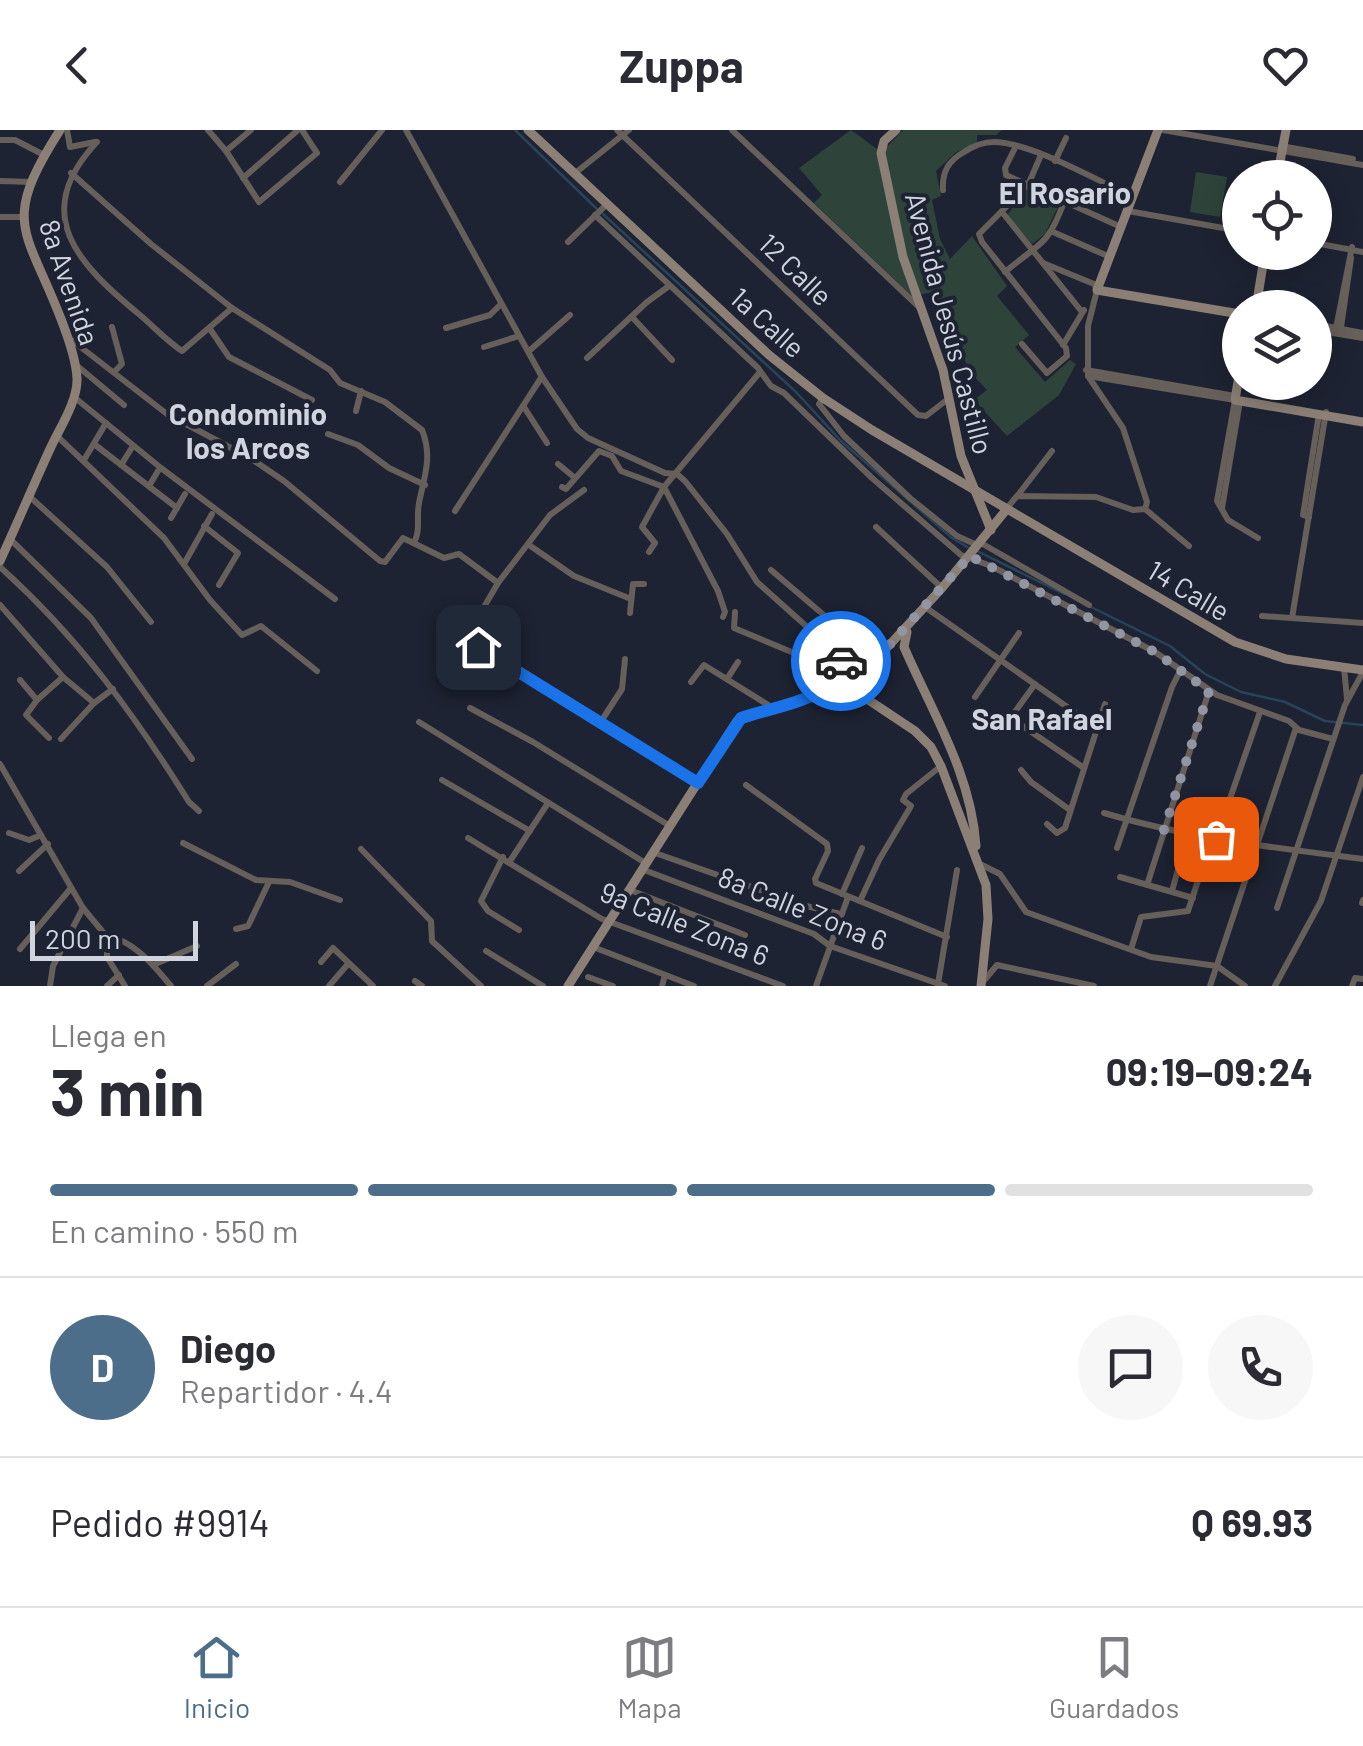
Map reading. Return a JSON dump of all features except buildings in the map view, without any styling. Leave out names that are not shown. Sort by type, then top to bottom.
[{"type":"street","name":"8a Avenida","points":[[0,564],[74,396],[77,379],[56,302],[28,246],[23,217],[44,156],[64,130]]},
{"type":"street","points":[[64,130],[70,147],[97,142],[71,173],[62,216],[69,237],[88,265],[178,350],[186,349],[232,308]]},
{"type":"street","points":[[208,130],[226,151],[242,179],[256,201],[318,152],[300,130],[242,179]]},
{"type":"street","points":[[226,151],[251,130]]},
{"type":"street","points":[[340,182],[382,130]]},
{"type":"street","points":[[406,130],[542,377],[580,433],[660,471],[677,474],[727,534],[757,582],[844,660]]},
{"type":"street","name":"1a Calle","points":[[528,130],[769,355],[823,398],[1007,509]]},
{"type":"street","points":[[732,130],[920,308]]},
{"type":"street","name":"Avenida Jesús Castillo","points":[[896,130],[884,142],[881,152],[904,257],[940,363],[961,456],[990,530]]},
{"type":"street","points":[[1145,508],[1146,494],[1128,438],[1087,373],[1093,303],[1161,130],[1363,163]]},
{"type":"street","points":[[1276,160],[1283,130]]},
{"type":"street","points":[[574,174],[623,132]]},
{"type":"street","name":"12 Calle","points":[[623,132],[918,415],[926,416],[948,399]]},
{"type":"street","points":[[1055,162],[1066,138]]},
{"type":"street","points":[[0,140],[15,140],[44,156]]},
{"type":"street","points":[[943,190],[948,164],[964,151],[989,142],[1041,155],[1134,197]]},
{"type":"street","points":[[1016,147],[1004,172],[1122,227]]},
{"type":"street","points":[[1022,344],[1047,373],[1067,356],[1063,344],[979,234],[1028,185],[1041,155]]},
{"type":"street","points":[[71,173],[150,244],[232,308],[330,370],[340,383],[385,402],[422,430],[428,458],[419,504],[420,529],[414,543]]},
{"type":"street","points":[[0,181],[32,182]]},
{"type":"street","points":[[1006,272],[1031,250],[1042,246],[1064,202]]},
{"type":"street","points":[[1128,210],[1222,226]]},
{"type":"street","points":[[568,242],[598,212],[760,372],[961,555],[976,549],[1089,605]]},
{"type":"street","points":[[1002,212],[1082,312]]},
{"type":"street","points":[[0,217],[23,217]]},
{"type":"street","points":[[1052,232],[1110,257]]},
{"type":"street","points":[[1332,246],[1363,250]]},
{"type":"street","points":[[1338,331],[1351,251]]},
{"type":"street","points":[[1043,264],[1094,284],[1098,290],[1222,311]]},
{"type":"street","points":[[587,358],[669,286]]},
{"type":"street","points":[[1063,344],[1082,312],[1093,303]]},
{"type":"street","points":[[446,328],[490,315],[501,304]]},
{"type":"street","points":[[529,351],[570,316]]},
{"type":"street","points":[[632,317],[672,360]]},
{"type":"street","points":[[112,327],[122,364],[115,371]]},
{"type":"street","points":[[210,329],[230,356],[312,400]]},
{"type":"street","points":[[1332,330],[1363,335]]},
{"type":"street","points":[[484,347],[519,336]]},
{"type":"street","points":[[68,338],[167,414],[250,458],[284,482],[381,562],[385,562],[400,538],[447,559],[459,554],[498,584]]},
{"type":"street","points":[[74,364],[124,405]]},
{"type":"street","points":[[649,552],[656,544],[642,527],[664,488],[760,372]]},
{"type":"street","points":[[1087,373],[1222,395]]},
{"type":"street","points":[[456,511],[542,377]]},
{"type":"street","points":[[356,411],[361,391]]},
{"type":"street","points":[[74,396],[335,599]]},
{"type":"street","points":[[823,398],[819,404],[851,444],[945,527],[976,549],[1128,637],[1209,691],[1290,720],[1296,728],[1334,737]]},
{"type":"street","points":[[1238,400],[1217,500],[1228,520],[1258,538]]},
{"type":"street","points":[[1222,509],[1238,400]]},
{"type":"street","points":[[1249,400],[1363,420]]},
{"type":"street","points":[[524,407],[546,443]]},
{"type":"street","points":[[1292,618],[1309,517],[1303,516],[1323,414]]},
{"type":"street","points":[[84,460],[106,423]]},
{"type":"street","points":[[328,434],[358,445],[389,468],[425,485]]},
{"type":"street","points":[[56,435],[164,538],[218,610],[242,635],[261,626],[317,671]]},
{"type":"street","points":[[94,444],[177,508]]},
{"type":"street","points":[[121,465],[130,449]]},
{"type":"street","points":[[562,487],[566,489],[600,450],[612,456],[621,471],[664,488],[718,590],[725,612],[722,617]]},
{"type":"street","points":[[837,677],[836,666],[844,660],[874,657],[910,625],[976,549],[1052,451]]},
{"type":"street","points":[[558,464],[575,478]]},
{"type":"street","points":[[149,486],[158,472]]},
{"type":"street","points":[[584,490],[551,514],[498,584],[467,635],[486,654],[698,783]]},
{"type":"street","points":[[171,518],[185,494]]},
{"type":"street","points":[[28,496],[108,567],[151,622]]},
{"type":"street","points":[[1017,496],[1096,497],[1133,510],[1145,508],[1190,546]]},
{"type":"street","name":"14 Calle","points":[[1007,509],[1235,642],[1286,659],[1363,671]]},
{"type":"street","points":[[184,564],[212,514]]},
{"type":"street","points":[[204,526],[238,553],[219,585]]},
{"type":"street","points":[[876,527],[942,588]]},
{"type":"street","points":[[10,539],[91,618],[192,759]]},
{"type":"street","points":[[529,546],[574,576],[631,598]]},
{"type":"street","points":[[0,564],[114,689],[198,811]]},
{"type":"street","points":[[772,570],[874,657]]},
{"type":"street","points":[[630,613],[634,583],[644,584]]},
{"type":"street","points":[[0,604],[63,677],[94,703]]},
{"type":"street","points":[[924,607],[1097,728]]},
{"type":"street","points":[[735,612],[734,628],[794,653],[837,677],[916,731],[941,766],[979,861],[1000,874],[1026,912],[1171,961],[1217,966],[1245,986]]},
{"type":"street","points":[[1262,616],[1363,623]]},
{"type":"street","points":[[910,625],[904,646],[952,744],[972,817],[989,905],[981,985]]},
{"type":"street","points":[[974,696],[1019,634]]},
{"type":"street","points":[[600,723],[622,689],[625,659]]},
{"type":"street","points":[[726,678],[738,662]]},
{"type":"street","points":[[691,682],[704,665],[764,700],[774,710]]},
{"type":"street","points":[[1344,667],[1347,699]]},
{"type":"street","points":[[1118,848],[1180,669]]},
{"type":"street","points":[[1277,908],[1342,712],[1363,671]]},
{"type":"street","points":[[49,738],[26,716],[37,700],[63,677]]},
{"type":"street","points":[[568,986],[738,721],[820,691],[837,677]]},
{"type":"street","points":[[20,680],[37,700]]},
{"type":"street","points":[[1004,727],[1035,684]]},
{"type":"street","points":[[61,739],[94,703],[114,689]]},
{"type":"street","points":[[1147,884],[1209,691]]},
{"type":"street","points":[[1048,824],[1062,832],[1105,704]]},
{"type":"street","points":[[470,708],[670,826]]},
{"type":"street","points":[[1131,949],[1141,917],[1187,912],[1260,712]]},
{"type":"street","points":[[1011,718],[1084,768]]},
{"type":"street","name":"8a Calle Zona 6","points":[[419,722],[646,867],[814,934],[830,946],[942,985]]},
{"type":"street","points":[[1210,986],[1296,728]]},
{"type":"street","points":[[0,764],[83,908],[107,937],[107,957],[125,986]]},
{"type":"street","points":[[860,901],[911,806],[903,800],[906,794],[941,766]]},
{"type":"street","points":[[1020,770],[1070,810]]},
{"type":"street","points":[[1275,986],[1317,911],[1363,777]]},
{"type":"street","points":[[442,780],[530,831]]},
{"type":"street","points":[[746,785],[829,847],[815,881],[946,937]]},
{"type":"street","points":[[519,930],[488,911],[481,901],[506,859],[548,803]]},
{"type":"street","points":[[1104,813],[1214,839],[1363,859]]},
{"type":"street","points":[[8,833],[29,840],[41,835]]},
{"type":"street","points":[[1172,891],[1188,834]]},
{"type":"street","name":"9a Calle Zona 6","points":[[468,838],[602,919],[783,986]]},
{"type":"street","points":[[183,843],[256,880],[290,882],[340,900]]},
{"type":"street","points":[[19,870],[48,844]]},
{"type":"street","points":[[816,986],[862,848]]},
{"type":"street","points":[[361,849],[431,921],[433,942],[481,986]]},
{"type":"street","points":[[655,853],[806,906],[842,914]]},
{"type":"street","points":[[942,985],[956,870]]},
{"type":"street","points":[[1120,876],[1193,898]]},
{"type":"street","points":[[236,928],[248,926],[270,882]]},
{"type":"street","points":[[20,949],[71,888]]},
{"type":"street","points":[[630,890],[745,935]]},
{"type":"street","points":[[50,986],[54,966],[83,908]]},
{"type":"street","points":[[107,937],[118,938],[153,964],[171,986]]},
{"type":"street","points":[[153,964],[197,946]]},
{"type":"street","points":[[592,947],[674,982],[694,986]]},
{"type":"street","points":[[321,962],[333,948],[363,983],[373,986]]},
{"type":"street","points":[[486,951],[543,986]]},
{"type":"street","points":[[207,986],[236,964]]},
{"type":"street","points":[[329,986],[348,964]]},
{"type":"street","points":[[981,985],[997,964],[1094,986]]},
{"type":"street","points":[[662,986],[665,975]]},
{"type":"street","points":[[108,986],[119,976]]},
{"type":"street","points":[[588,977],[613,986]]},
{"type":"street","points":[[1352,986],[1355,978],[1363,979]]},
{"type":"green space","points":[[851,130],[884,150],[903,130],[1002,130],[996,135],[977,135],[977,142],[955,153],[936,171],[941,196],[932,200],[940,239],[950,259],[972,236],[1007,286],[997,296],[1029,335],[1015,347],[1045,382],[1070,360],[1076,364],[1059,395],[1007,436],[974,400],[987,390],[970,372],[934,292],[912,296],[814,203],[822,195],[799,168]]},
{"type":"green space","points":[[1196,172],[1222,176],[1220,217],[1190,212]]},
{"type":"green space","points":[[1031,189],[1056,201],[1058,207],[1045,234],[1032,244],[1008,214],[1024,192]]},
{"type":"waterway","points":[[515,130],[597,209]]},
{"type":"waterway","points":[[603,214],[796,392],[841,441],[952,538],[969,548]]},
{"type":"waterway","points":[[977,551],[1064,594]]},
{"type":"waterway","points":[[1089,606],[1170,646],[1205,674],[1241,692],[1285,702],[1325,721],[1363,725]]},
{"type":"way so far","points":[[841,661],[866,659],[883,652],[970,556],[1155,652],[1209,691],[1164,830],[1216,839]]},
{"type":"district","name":"El Rosario","points":[[1065,192]]},
{"type":"district","name":"Condominio los Arcos","points":[[248,430]]},
{"type":"district","name":"San Rafael","points":[[1042,718]]},
{"type":"route","points":[[478,647],[698,783],[741,718],[784,706],[829,686],[837,677],[841,661]]}]
